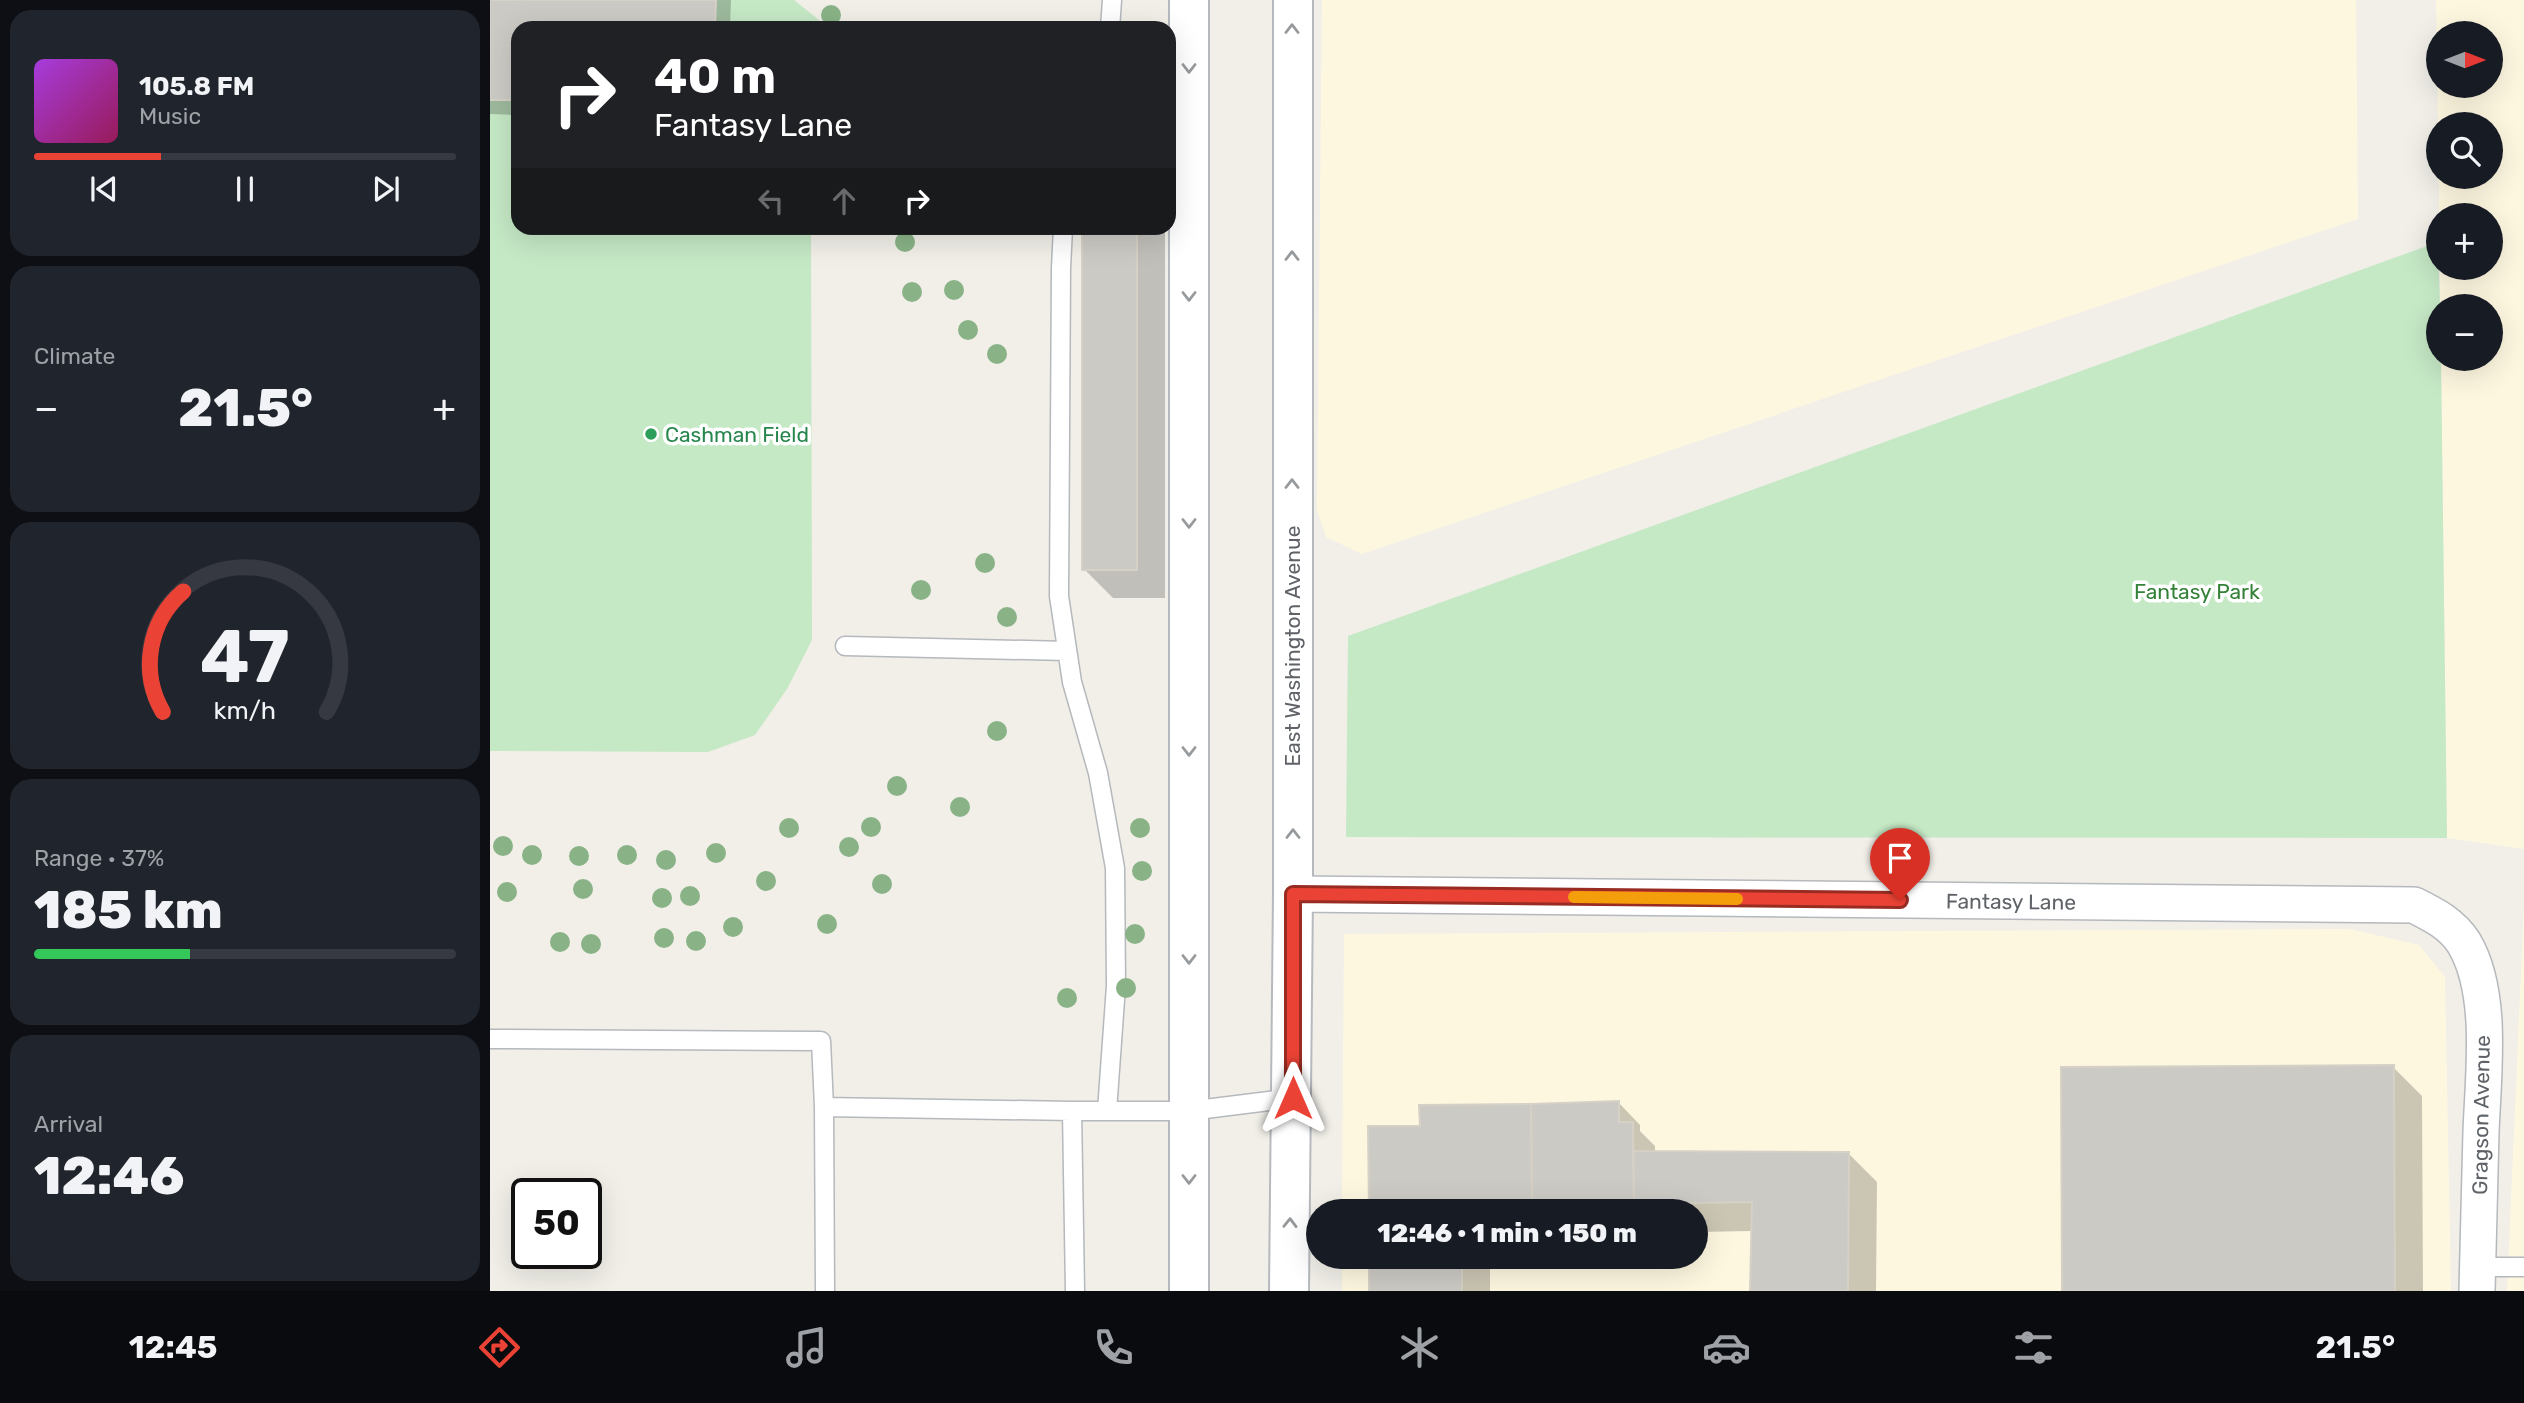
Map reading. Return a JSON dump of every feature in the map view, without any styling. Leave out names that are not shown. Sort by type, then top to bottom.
[{"type":"main road","points":[[1189,0],[1189,1291]]},
{"type":"main road","name":"East Washington Avenue","points":[[1289,1291],[1293,1098],[1293,0]]},
{"type":"street","name":"Fantasy Lane","points":[[1293,894],[2414,905],[2443,919],[2463,943]]},
{"type":"street","name":"Gragson Avenue","points":[[2463,943],[2477,975],[2482,1004],[2477,1279]]},
{"type":"lane","points":[[1110,21],[1112,0]]},
{"type":"lane","points":[[1063,235],[1060,281],[1059,596],[1072,682],[1098,773],[1115,868],[1116,986],[1107,1111]]},
{"type":"lane","points":[[845,646],[1067,651]]},
{"type":"lane","points":[[490,1039],[821,1041],[825,1291]]},
{"type":"lane","points":[[824,1107],[1189,1111],[1293,1098]]},
{"type":"lane","points":[[1072,1111],[1074,1291]]},
{"type":"lane","points":[[2477,1279],[2524,1267]]},
{"type":"shaded area","points":[[1322,0],[2356,0],[2358,219],[1362,554],[1326,537],[1317,510]]},
{"type":"shaded area","points":[[2436,0],[2524,0],[2524,849],[2447,838],[2441,371],[2503,371],[2503,294],[2440,294],[2440,280],[2503,280],[2503,203],[2439,203],[2439,189],[2503,189],[2503,112],[2438,112],[2438,98],[2503,98],[2503,21],[2436,21]]},
{"type":"shaded area","points":[[2524,904],[2524,1291],[2507,1291]]},
{"type":"shaded area","points":[[2350,929],[2419,945],[2445,977],[2451,1291],[1342,1291],[1342,1269],[1708,1269],[1708,1199],[1342,1199],[1344,934]]},
{"type":"green space","name":"Cashman Field","points":[[490,0],[794,0],[820,21],[511,21],[511,235],[811,235],[812,640],[787,689],[755,735],[708,752],[490,751]]},
{"type":"green space","name":"Fantasy Park","points":[[2426,246],[2426,280],[2439,280],[2440,294],[2426,294],[2426,371],[2441,371],[2447,838],[1346,837],[1348,636]]},
{"type":"building","points":[[490,0],[716,0],[715,21],[511,21],[511,100],[490,100]]},
{"type":"building","points":[[1082,235],[1137,235],[1137,570],[1082,570]]},
{"type":"building","points":[[2394,1065],[2395,1291],[2062,1291],[2061,1067]]},
{"type":"building","points":[[1619,1101],[1619,1122],[1633,1122],[1634,1199],[1532,1199],[1531,1104]]},
{"type":"building","points":[[1531,1104],[1532,1199],[1369,1199],[1368,1126],[1420,1126],[1419,1105]]},
{"type":"building","points":[[1633,1151],[1849,1152],[1848,1291],[1750,1291],[1752,1202],[1634,1199]]},
{"type":"building","points":[[1369,1269],[1462,1269],[1462,1291],[1369,1291]]},
{"type":"slow traffic","points":[[1574,897],[1737,899]]},
{"type":"place","name":"Cashman Field","points":[[651,434]]},
{"type":"route","points":[[1293,1098],[1293,894],[1900,900]]}]
